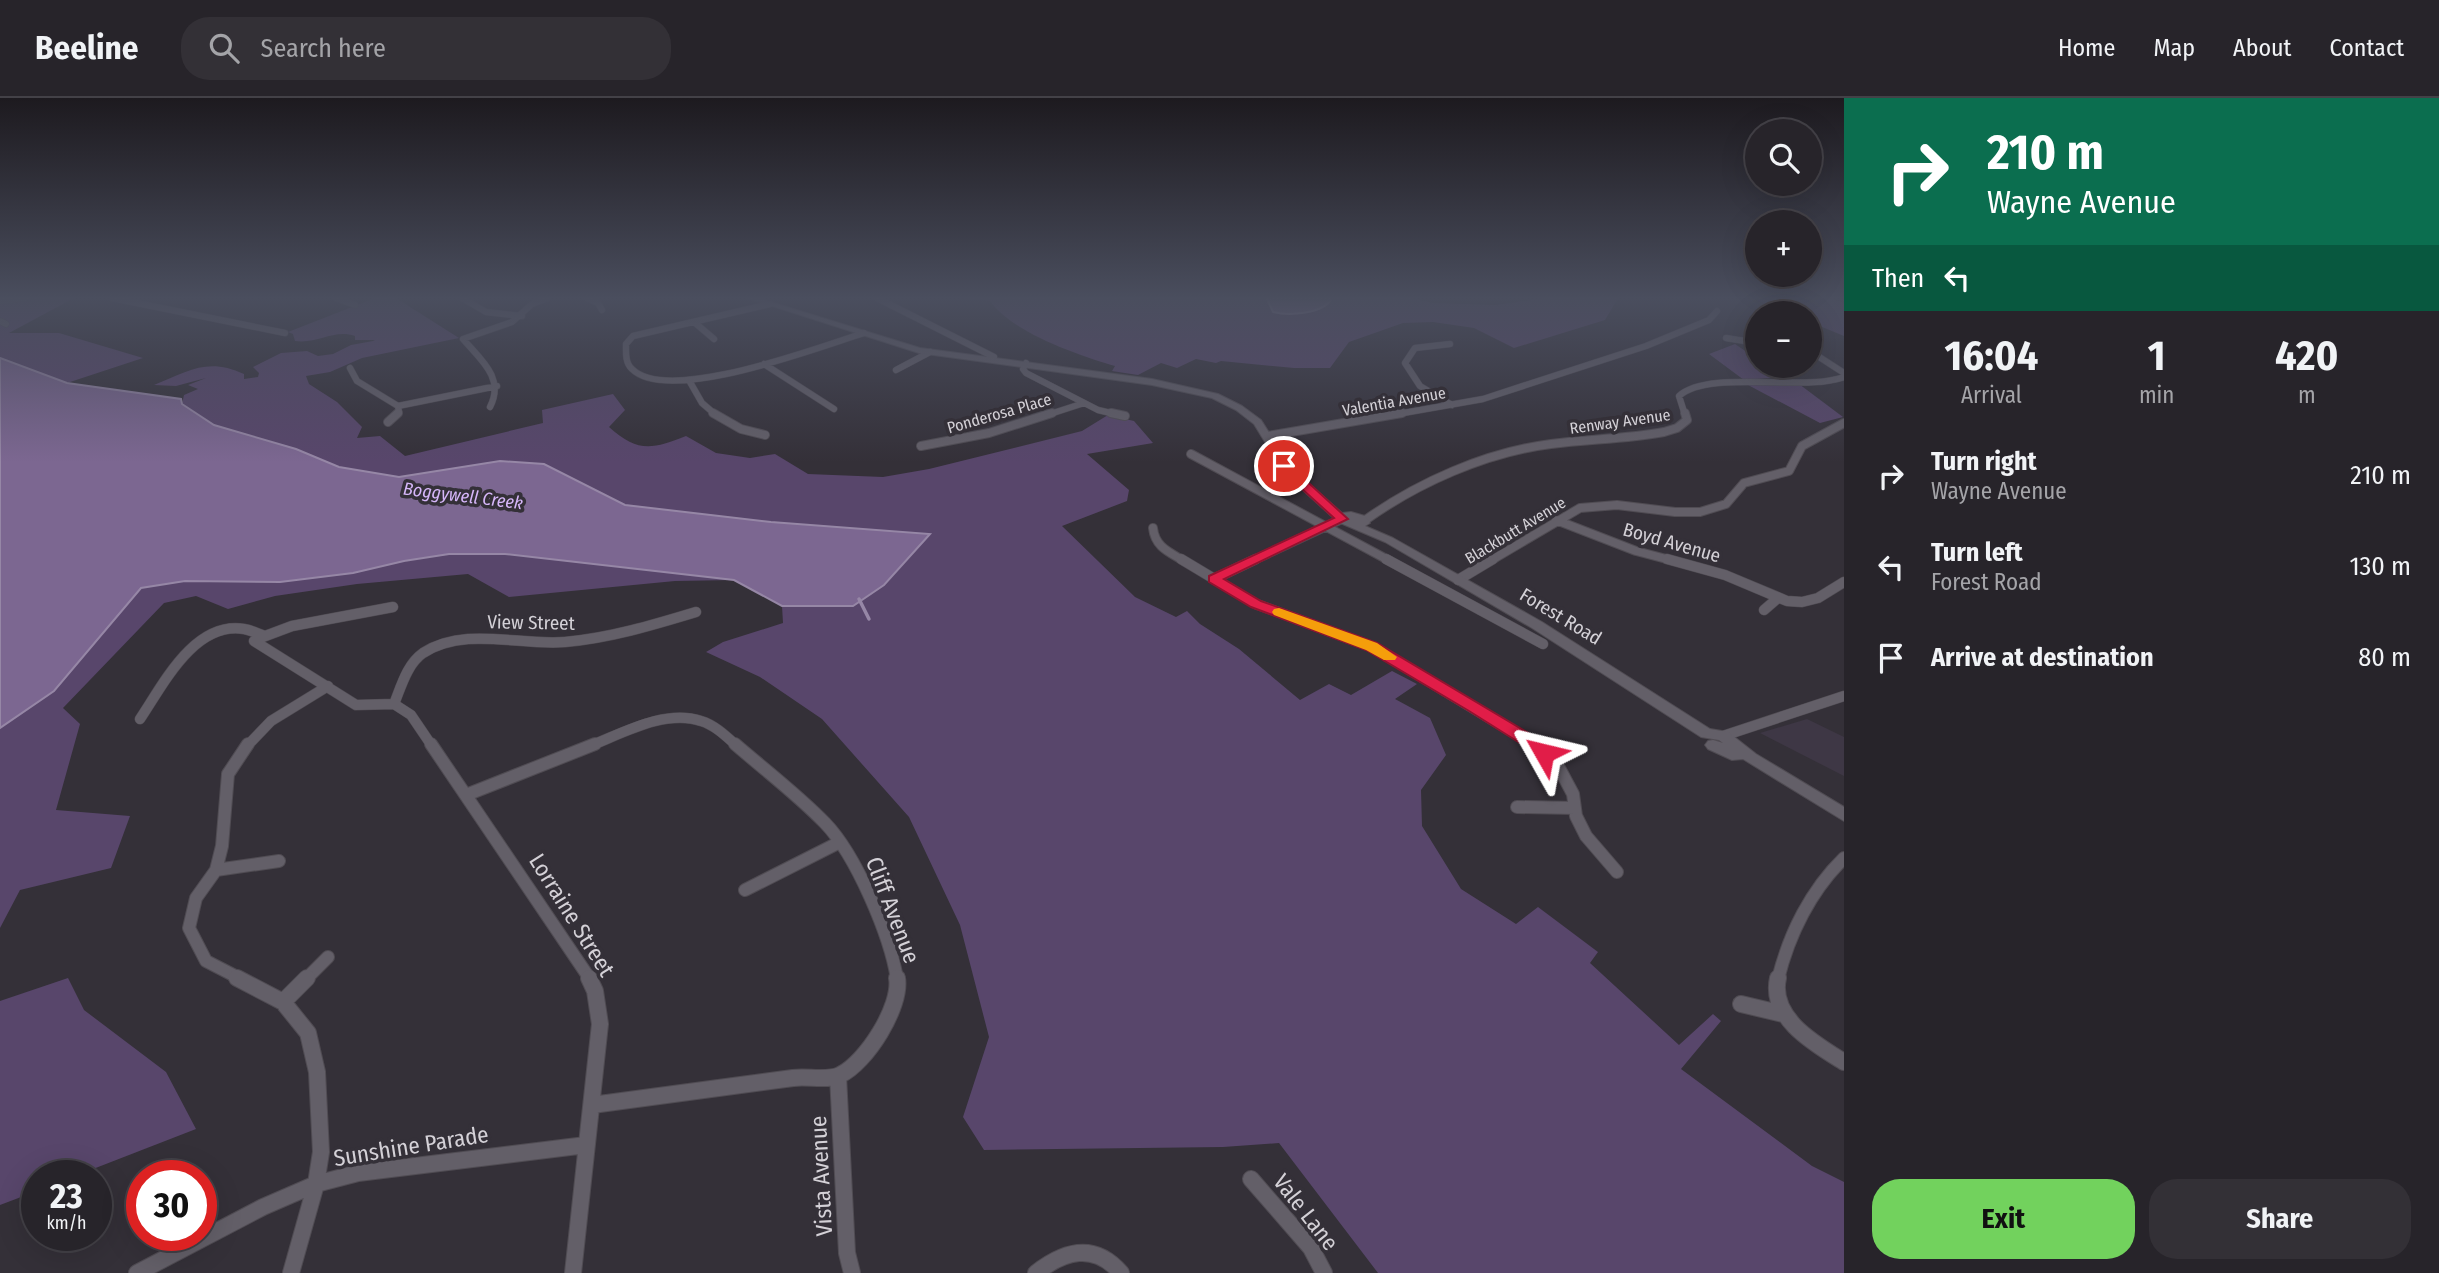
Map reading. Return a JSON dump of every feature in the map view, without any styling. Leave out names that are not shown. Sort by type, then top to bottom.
[{"type":"street","points":[[476,353],[493,372],[497,386],[497,397],[491,407]]},
{"type":"street","points":[[627,353],[631,369],[639,374],[661,381],[690,382],[799,353]]},
{"type":"street","points":[[896,370],[928,353]]},
{"type":"street","name":"Forest Road","points":[[938,353],[989,358],[1025,367]]},
{"type":"street","name":"Forest Road","points":[[974,353],[1025,367],[1185,387],[1221,399],[1254,418],[1288,471],[1323,501],[1581,652],[1718,740],[1844,815]]},
{"type":"street","points":[[980,353],[989,358]]},
{"type":"street","points":[[1412,353],[1405,363],[1420,386],[1452,405]]},
{"type":"street","name":"Valentia Avenue","points":[[1268,436],[1490,397],[1627,353]]},
{"type":"street","name":"Renway Avenue","points":[[1355,519],[1435,482],[1510,452],[1677,428],[1687,420],[1679,396],[1689,387],[1768,381],[1830,382],[1844,375],[1822,359]]},
{"type":"street","points":[[764,364],[834,409]]},
{"type":"street","name":"Ponderosa Place","points":[[1025,367],[1098,410],[1125,416]]},
{"type":"street","points":[[350,368],[357,381],[398,406],[497,386]]},
{"type":"street","points":[[690,382],[696,397],[724,421],[748,432],[765,435]]},
{"type":"street","name":"Ponderosa Place","points":[[921,446],[989,433],[1084,403]]},
{"type":"street","points":[[388,422],[399,412],[398,406]]},
{"type":"street","name":"Blackbutt Avenue","points":[[1458,580],[1572,511],[1597,505],[1684,512],[1715,509],[1730,501],[1737,488],[1744,483],[1788,471],[1802,446],[1844,423]]},
{"type":"street","name":"Forest Road","points":[[1191,454],[1543,644]]},
{"type":"street","points":[[1214,579],[1327,528],[1355,519]]},
{"type":"street","name":"Boyd Avenue","points":[[1556,520],[1626,548],[1725,575],[1778,598],[1795,602],[1825,596],[1844,582]]},
{"type":"street","points":[[1153,528],[1154,539],[1163,549],[1256,604],[1372,647],[1529,741],[1558,766],[1573,793],[1576,816],[1586,836],[1617,872]]},
{"type":"street","points":[[1764,610],[1778,598]]},
{"type":"street","points":[[393,607],[367,614],[299,623],[254,641],[356,705],[394,704]]},
{"type":"street","name":"View Street","points":[[394,704],[408,672],[421,654],[442,645],[471,638],[561,643],[595,639],[696,612]]},
{"type":"street","points":[[140,719],[190,649],[202,639],[219,631],[242,627],[265,636]]},
{"type":"street","points":[[291,1273],[316,1184],[321,1141],[317,1072],[308,1033],[283,1002],[205,961],[189,928],[196,898],[216,870],[222,846],[228,774],[251,740],[271,721],[328,686]]},
{"type":"street","points":[[1718,740],[1744,727],[1844,696]]},
{"type":"street","name":"Lorraine Street","points":[[394,704],[411,715],[587,974],[595,991],[600,1024],[573,1273]]},
{"type":"street","name":"Cliff Avenue","points":[[466,795],[649,723],[683,718],[702,722],[721,732],[826,824],[853,861],[880,924],[898,983],[895,1003],[878,1035],[853,1066],[838,1076]]},
{"type":"street","name":"Forest Road","points":[[1718,740],[1782,787],[1844,823]]},
{"type":"street","points":[[1517,807],[1575,808]]},
{"type":"street","points":[[745,890],[840,842]]},
{"type":"street","points":[[1844,858],[1816,888],[1781,964],[1775,993],[1783,1014],[1802,1032],[1844,1062]]},
{"type":"street","points":[[216,870],[279,861]]},
{"type":"street","points":[[283,1002],[328,957]]},
{"type":"street","points":[[1741,1004],[1783,1014]]},
{"type":"street","points":[[592,1105],[800,1077],[838,1076]]},
{"type":"street","name":"Vista Avenue","points":[[838,1076],[847,1253],[852,1273]]},
{"type":"street","name":"Sunshine Parade","points":[[138,1273],[263,1207],[316,1184],[358,1173],[586,1145]]},
{"type":"street","name":"Vale Lane","points":[[1251,1179],[1311,1248],[1324,1273]]},
{"type":"street","points":[[1036,1273],[1061,1254],[1088,1252],[1118,1268],[1121,1273]]},
{"type":"shaded area","points":[[0,353],[126,353],[143,358],[67,383],[0,358]]},
{"type":"shaded area","points":[[281,353],[311,353],[318,356],[387,353],[362,358],[330,372],[306,376],[309,384],[337,402],[362,427],[357,438],[380,436],[405,456],[543,423],[542,410],[613,394],[625,410],[609,427],[636,445],[654,446],[686,436],[716,453],[750,458],[775,454],[808,474],[883,477],[929,469],[1082,431],[1108,415],[1134,421],[1153,443],[1087,454],[1129,490],[1127,501],[1062,526],[1135,597],[1176,617],[1187,611],[1200,624],[1239,649],[1300,700],[1329,684],[1351,695],[1392,671],[1417,684],[1395,699],[1430,718],[1446,755],[1421,790],[1422,826],[1461,889],[1516,924],[1538,907],[1598,952],[1590,963],[1679,1045],[1713,1014],[1721,1021],[1681,1069],[1812,1166],[1844,1182],[1844,1273],[1378,1273],[1279,1143],[1223,1147],[984,1150],[963,1117],[989,1037],[960,925],[909,817],[822,719],[760,677],[706,652],[723,642],[783,623],[782,606],[734,580],[675,581],[509,597],[468,574],[357,584],[275,596],[228,609],[196,596],[164,603],[63,708],[80,724],[56,810],[130,816],[111,868],[20,890],[0,928],[0,728],[141,588],[185,581],[280,582],[449,554],[505,554],[296,449],[214,425],[182,404],[184,395],[198,389],[188,385],[206,378],[176,386],[154,385],[188,371],[209,366],[231,369],[244,374],[244,379],[258,377],[259,373],[253,367]]},
{"type":"shaded area","points":[[1075,353],[1341,353],[1330,368],[1294,368],[1221,361],[1216,363],[1196,359],[1177,368],[1161,363],[1138,375],[1112,371],[1115,366]]},
{"type":"shaded area","points":[[1745,353],[1745,378],[1769,378],[1744,380],[1709,354]]},
{"type":"shaded area","points":[[1799,384],[1843,417],[1820,423],[1748,385]]},
{"type":"shaded area","points":[[1807,719],[1844,737],[1844,776],[1760,733]]},
{"type":"shaded area","points":[[68,978],[84,1010],[166,1072],[196,1129],[112,1162],[21,1160],[21,1197],[0,1205],[0,1001]]},
{"type":"water","points":[[0,358],[67,383],[181,399],[182,404],[214,425],[296,449],[339,467],[399,477],[500,461],[544,464],[625,505],[771,522],[930,534],[884,585],[853,606],[782,606],[734,580],[505,554],[449,554],[353,573],[280,582],[185,581],[141,588],[54,691],[0,728]]},
{"type":"waterway","name":"Boggywell Creek","points":[[859,599],[869,619]]},
{"type":"slow traffic","points":[[1279,612],[1372,647],[1390,657]]},
{"type":"route","points":[[1284,466],[1342,519],[1214,579],[1256,604],[1372,647],[1475,707],[1544,753]]}]
